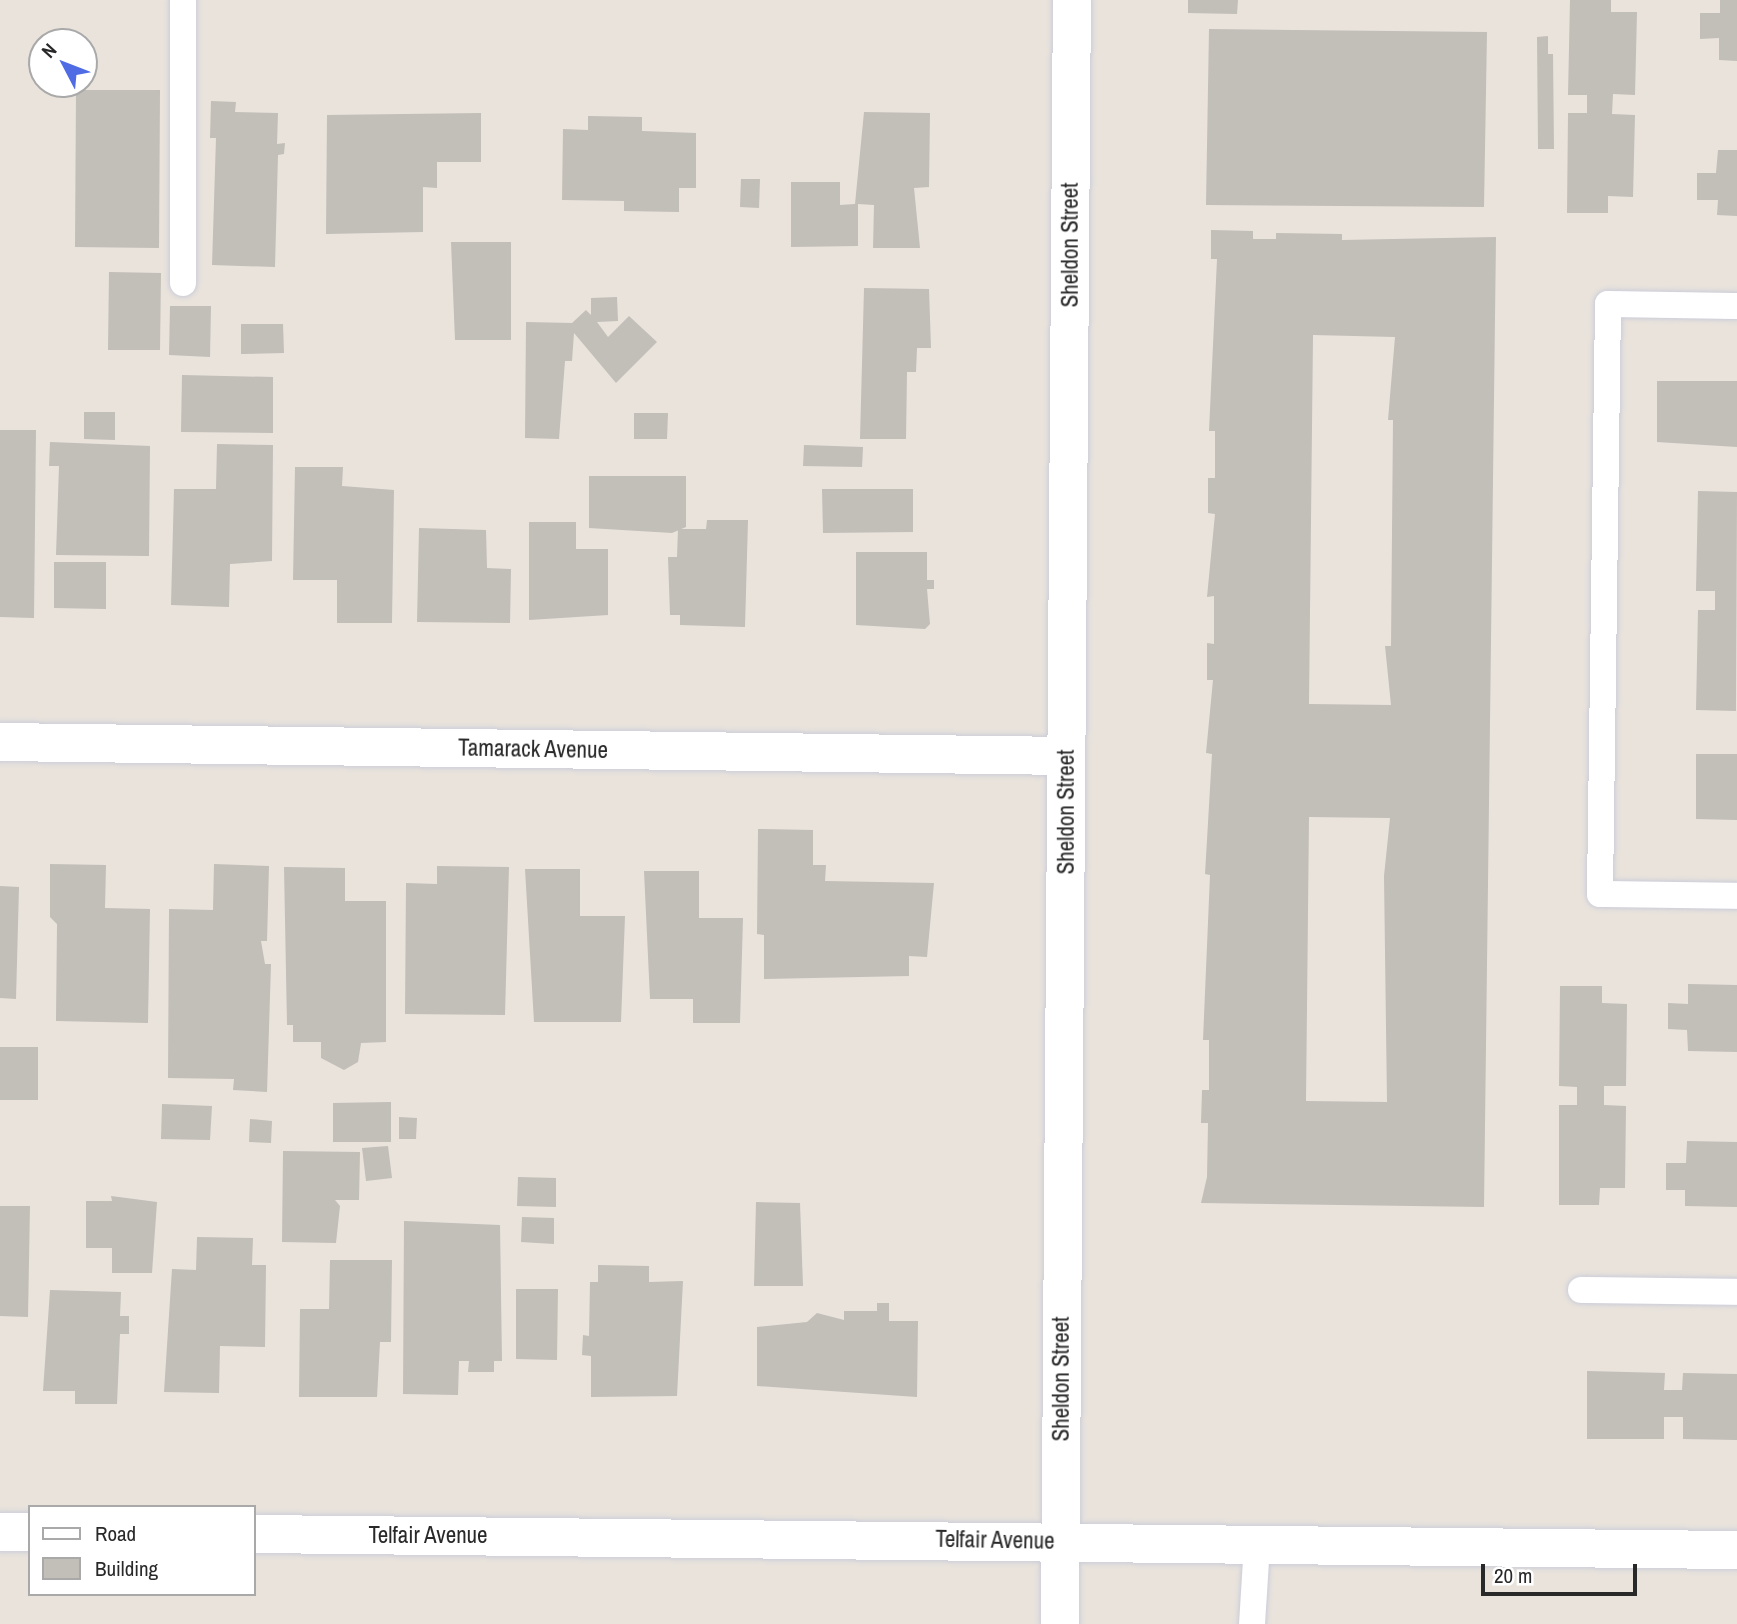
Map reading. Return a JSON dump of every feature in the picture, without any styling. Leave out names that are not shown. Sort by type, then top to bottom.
[{"type":"street","name":"Sheldon Street","points":[[1060,1624],[1072,0]]},
{"type":"street","name":"Tamarack Avenue","points":[[0,742],[1066,756]]},
{"type":"street","points":[[0,1532],[28,1532]]},
{"type":"street","name":"Telfair Avenue","points":[[256,1534],[1737,1550]]},
{"type":"lane","points":[[183,0],[183,282]]},
{"type":"lane","points":[[1737,306],[1608,304],[1600,894],[1737,897]]},
{"type":"lane","points":[[1581,1290],[1737,1292]]},
{"type":"lane","points":[[1252,1624],[1257,1544]]},
{"type":"building","points":[[1188,0],[1238,0],[1237,14],[1188,13]]},
{"type":"building","points":[[1570,0],[1611,0],[1611,12],[1637,12],[1635,95],[1613,94],[1612,114],[1635,115],[1633,197],[1608,196],[1608,213],[1567,213],[1568,113],[1587,113],[1587,95],[1568,95]]},
{"type":"building","points":[[1720,0],[1737,0],[1737,61],[1719,60],[1719,38],[1700,39],[1700,13],[1720,13]]},
{"type":"building","points":[[1209,29],[1487,32],[1484,207],[1206,205]]},
{"type":"building","points":[[1548,36],[1548,54],[1553,54],[1554,149],[1538,149],[1537,37]]},
{"type":"building","points":[[98,90],[160,90],[159,248],[75,247],[76,98],[98,98]]},
{"type":"building","points":[[211,101],[236,102],[235,112],[278,113],[277,144],[285,143],[284,154],[278,155],[275,267],[212,265],[216,138],[210,138]]},
{"type":"building","points":[[864,112],[930,113],[929,187],[914,188],[920,248],[873,248],[874,205],[858,204],[858,246],[791,247],[791,182],[840,182],[840,205],[855,204]]},
{"type":"building","points":[[481,113],[481,162],[437,162],[437,188],[423,187],[423,232],[326,234],[327,115]]},
{"type":"building","points":[[588,116],[642,117],[642,131],[696,133],[696,188],[679,188],[679,212],[624,211],[624,201],[562,200],[563,129],[588,130]]},
{"type":"building","points":[[1718,150],[1737,150],[1737,216],[1717,215],[1718,200],[1697,200],[1697,173],[1716,173]]},
{"type":"building","points":[[741,179],[760,179],[759,208],[740,207]]},
{"type":"building","points":[[1211,230],[1253,231],[1253,239],[1276,239],[1276,233],[1342,234],[1342,240],[1496,237],[1484,1207],[1201,1203],[1207,1177],[1208,1123],[1201,1123],[1202,1090],[1209,1090],[1209,1040],[1203,1040],[1210,875],[1205,874],[1212,754],[1206,753],[1213,680],[1207,680],[1207,643],[1214,644],[1214,596],[1207,597],[1215,514],[1208,513],[1208,478],[1215,478],[1215,431],[1209,431],[1217,259],[1211,259]],"holes":[[[1313,335],[1395,337],[1388,420],[1393,420],[1391,646],[1385,646],[1391,705],[1309,704]],[[1309,817],[1390,818],[1384,876],[1387,1102],[1306,1101]]]},
{"type":"building","points":[[451,242],[511,242],[511,340],[455,340]]},
{"type":"building","points":[[109,272],[161,273],[160,350],[108,350]]},
{"type":"building","points":[[864,288],[929,289],[931,348],[917,348],[916,372],[907,372],[906,439],[860,439]]},
{"type":"building","points":[[617,297],[618,321],[597,322],[608,337],[629,316],[657,342],[616,383],[574,333],[572,361],[565,361],[559,439],[525,438],[526,322],[572,323],[586,310],[591,315],[591,298]]},
{"type":"building","points":[[170,306],[211,306],[210,357],[169,355]]},
{"type":"building","points":[[241,324],[283,324],[284,353],[241,354]]},
{"type":"building","points":[[182,375],[273,377],[273,433],[181,432]]},
{"type":"building","points":[[1657,381],[1737,381],[1737,447],[1657,442]]},
{"type":"building","points":[[84,412],[115,412],[115,440],[84,439]]},
{"type":"building","points":[[634,413],[668,413],[667,439],[634,439]]},
{"type":"building","points":[[0,430],[36,430],[34,618],[0,617]]},
{"type":"building","points":[[50,442],[150,446],[149,556],[56,555],[59,466],[49,466]]},
{"type":"building","points":[[217,444],[273,445],[272,561],[230,564],[229,607],[171,605],[174,489],[216,489]]},
{"type":"building","points":[[804,445],[863,447],[862,467],[803,466]]},
{"type":"building","points":[[295,467],[343,467],[342,486],[394,490],[392,623],[337,623],[337,580],[293,580]]},
{"type":"building","points":[[589,476],[686,476],[686,527],[672,533],[589,528]]},
{"type":"building","points":[[822,489],[913,489],[913,532],[823,533]]},
{"type":"building","points":[[1698,491],[1737,492],[1736,711],[1696,710],[1698,610],[1715,610],[1715,591],[1696,591]]},
{"type":"building","points":[[707,520],[748,520],[745,627],[680,625],[680,615],[670,615],[668,557],[677,557],[678,529],[706,529]]},
{"type":"building","points":[[529,522],[576,522],[576,549],[608,549],[608,615],[529,620]]},
{"type":"building","points":[[419,528],[486,530],[487,568],[511,569],[510,623],[417,622]]},
{"type":"building","points":[[856,552],[927,552],[927,580],[934,580],[934,589],[927,589],[930,624],[925,629],[856,625]]},
{"type":"building","points":[[54,562],[106,562],[106,609],[54,608]]},
{"type":"building","points":[[1696,754],[1737,754],[1737,820],[1696,819]]},
{"type":"building","points":[[758,829],[813,830],[813,865],[826,865],[825,881],[934,883],[927,957],[909,956],[909,976],[764,979],[764,935],[757,934]]},
{"type":"building","points":[[50,864],[106,865],[105,908],[150,909],[148,1023],[56,1021],[57,924],[50,917]]},
{"type":"building","points":[[214,864],[269,866],[267,941],[261,941],[265,964],[271,964],[267,1092],[233,1090],[234,1079],[168,1078],[169,909],[213,910]]},
{"type":"building","points":[[437,866],[509,867],[505,1015],[405,1014],[406,883],[437,884]]},
{"type":"building","points":[[284,867],[345,868],[345,901],[386,901],[386,1042],[361,1043],[358,1062],[344,1070],[321,1058],[321,1042],[293,1042],[293,1025],[287,1025]]},
{"type":"building","points":[[525,869],[580,869],[580,916],[625,916],[621,1022],[534,1022]]},
{"type":"building","points":[[644,871],[699,871],[699,918],[743,918],[740,1023],[693,1023],[693,999],[650,999]]},
{"type":"building","points":[[0,886],[19,887],[16,999],[0,998]]},
{"type":"building","points":[[1688,984],[1737,985],[1737,1052],[1688,1051],[1687,1030],[1668,1029],[1668,1003],[1688,1004]]},
{"type":"building","points":[[1560,986],[1602,986],[1602,1003],[1627,1004],[1626,1086],[1604,1086],[1604,1105],[1626,1106],[1625,1188],[1600,1188],[1599,1205],[1559,1205],[1559,1105],[1577,1105],[1577,1087],[1559,1086]]},
{"type":"building","points":[[0,1047],[38,1047],[38,1100],[0,1100]]},
{"type":"building","points":[[391,1102],[391,1142],[333,1142],[333,1103]]},
{"type":"building","points":[[162,1104],[212,1106],[210,1140],[161,1139]]},
{"type":"building","points":[[399,1117],[417,1118],[416,1139],[399,1139]]},
{"type":"building","points":[[250,1119],[272,1121],[271,1143],[249,1142]]},
{"type":"building","points":[[1687,1141],[1737,1142],[1737,1207],[1685,1206],[1685,1190],[1666,1190],[1666,1163],[1686,1163]]},
{"type":"building","points":[[388,1146],[392,1178],[366,1181],[362,1148]]},
{"type":"building","points":[[283,1151],[360,1152],[359,1200],[335,1200],[340,1206],[336,1243],[282,1242]]},
{"type":"building","points":[[518,1177],[556,1178],[556,1207],[517,1206]]},
{"type":"building","points":[[111,1196],[157,1202],[152,1273],[112,1273],[112,1248],[86,1248],[86,1201],[112,1201]]},
{"type":"building","points":[[756,1202],[800,1203],[803,1286],[754,1286]]},
{"type":"building","points":[[0,1206],[30,1206],[28,1317],[0,1316]]},
{"type":"building","points":[[522,1217],[554,1218],[554,1244],[521,1242]]},
{"type":"building","points":[[404,1221],[500,1225],[502,1361],[494,1361],[494,1372],[468,1372],[469,1361],[459,1361],[458,1395],[403,1394]]},
{"type":"building","points":[[197,1237],[253,1238],[252,1265],[266,1265],[265,1347],[220,1346],[219,1393],[164,1392],[172,1269],[196,1270]]},
{"type":"building","points":[[330,1260],[392,1260],[391,1342],[380,1342],[377,1397],[299,1397],[300,1309],[329,1309]]},
{"type":"building","points":[[598,1265],[649,1266],[649,1282],[683,1281],[677,1396],[591,1397],[591,1356],[582,1355],[583,1335],[589,1336],[590,1282],[598,1282]]},
{"type":"building","points":[[516,1289],[558,1289],[557,1360],[516,1359]]},
{"type":"building","points":[[50,1290],[121,1292],[120,1316],[129,1316],[129,1334],[120,1334],[117,1404],[75,1404],[75,1391],[43,1391]]},
{"type":"building","points":[[877,1303],[889,1303],[889,1321],[918,1321],[917,1397],[757,1386],[757,1327],[807,1322],[817,1313],[844,1320],[844,1311],[877,1311]]},
{"type":"building","points":[[1587,1371],[1665,1373],[1664,1390],[1682,1390],[1683,1373],[1737,1374],[1737,1440],[1683,1439],[1683,1417],[1664,1417],[1664,1439],[1587,1439]]}]
